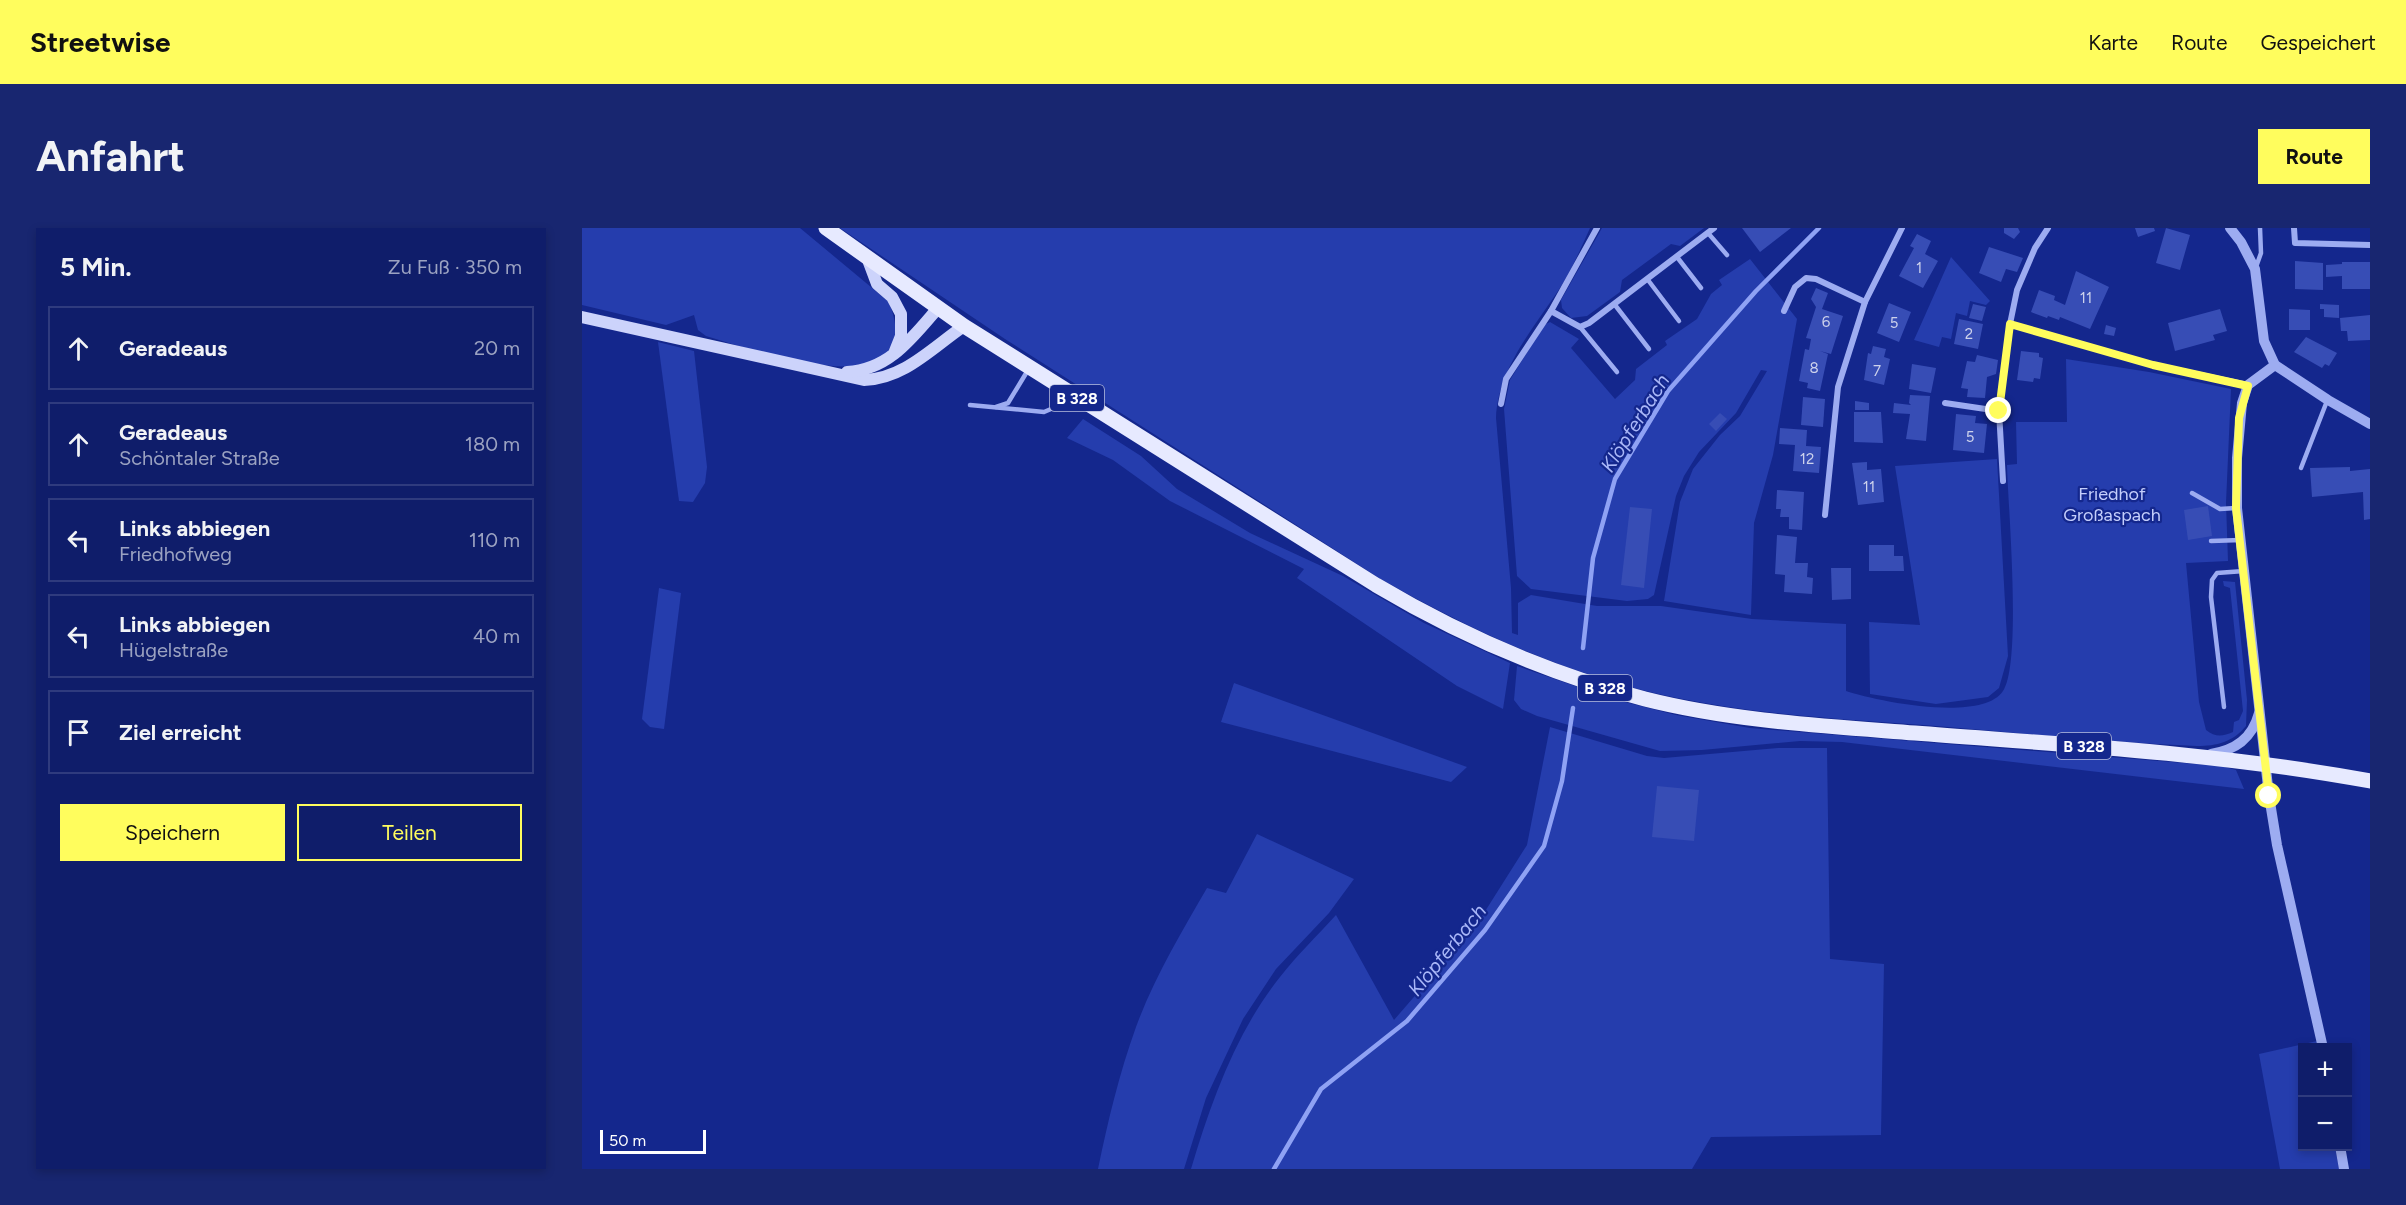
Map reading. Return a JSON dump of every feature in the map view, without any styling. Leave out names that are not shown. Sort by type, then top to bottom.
[{"type":"main road","name":"B 328","points":[[826,228],[964,326],[1411,606],[1507,652],[1596,685],[1677,706],[1747,717],[2198,755],[2370,781]]},
{"type":"main road","points":[[868,260],[877,284],[892,297],[901,314],[902,336],[891,358]]},
{"type":"main road","points":[[835,373],[872,369],[891,358],[938,308]]},
{"type":"main road","points":[[582,317],[792,366],[864,380],[887,377],[904,369],[964,326]]},
{"type":"street","points":[[1501,404],[1506,379],[1551,311],[1597,228]]},
{"type":"street","points":[[1825,516],[1838,387],[1865,302],[1886,250],[1902,228]]},
{"type":"street","points":[[2003,481],[1999,411],[2010,324],[2017,290],[2035,248],[2048,228]]},
{"type":"street","points":[[2230,228],[2254,269],[2264,341],[2275,365],[2370,424]]},
{"type":"street","points":[[2294,228],[2295,243],[2370,245]]},
{"type":"street","points":[[1551,311],[1580,327],[1615,305],[1711,230]]},
{"type":"street","points":[[1784,310],[1795,287],[1806,278],[1816,279],[1865,302]]},
{"type":"street","points":[[2010,324],[2094,346],[2153,365],[2248,386]]},
{"type":"street","points":[[2275,365],[2248,386],[2239,418],[2236,508],[2277,845],[2322,1043]]},
{"type":"street","points":[[1945,404],[1999,411]]},
{"type":"street","points":[[2198,755],[2228,751],[2243,742],[2256,724],[2259,707]]},
{"type":"street","points":[[2341,1151],[2344,1169]]},
{"type":"lane","points":[[2254,269],[2261,253],[2260,228]]},
{"type":"lane","points":[[1711,230],[1727,255]]},
{"type":"lane","points":[[1677,257],[1701,288]]},
{"type":"lane","points":[[1648,280],[1679,321]]},
{"type":"lane","points":[[1615,305],[1648,349]]},
{"type":"lane","points":[[1580,327],[1617,372]]},
{"type":"lane","points":[[994,408],[1008,403],[1029,367]]},
{"type":"lane","points":[[970,405],[1044,412],[1058,406],[1067,392]]},
{"type":"lane","points":[[2301,468],[2328,400]]},
{"type":"lane","points":[[2193,493],[2220,509],[2236,508]]},
{"type":"lane","points":[[2211,541],[2241,540]]},
{"type":"lane","points":[[2223,707],[2211,597],[2212,580],[2217,573],[2244,570]]},
{"type":"green space","points":[[582,228],[800,228],[889,302],[895,336],[885,356],[862,365],[830,366],[760,352],[706,336],[698,330],[694,315],[666,325],[582,305]]},
{"type":"green space","name":"Friedhof Großaspach","points":[[840,228],[1590,228],[1566,278],[1509,368],[1498,401],[1496,418],[1511,588],[1512,633],[1518,635],[1518,603],[1531,595],[1597,606],[1661,606],[1752,619],[1846,624],[1846,691],[1880,700],[1928,707],[1974,706],[1991,701],[2003,691],[2009,675],[2013,618],[2007,465],[2017,464],[2016,422],[2067,422],[2066,359],[2149,372],[2231,389],[2226,503],[2228,561],[2186,563],[2199,702],[2206,730],[2219,736],[2233,732],[2234,722],[2239,720],[2243,711],[2230,588],[2224,586],[2223,581],[2235,582],[2247,700],[2246,726],[2236,736],[2224,742],[2197,746],[2104,741],[1811,717],[1677,698],[1599,678],[1561,665],[1486,634],[1379,578],[1005,339]]},
{"type":"green space","points":[[1602,228],[1704,228],[1680,246],[1671,244],[1622,280],[1620,292],[1587,316],[1571,318],[1562,308],[1561,300]]},
{"type":"green space","points":[[1951,257],[1990,301],[1986,305],[1970,301],[1967,316],[1956,313],[1951,339],[1942,337],[1939,347],[1914,340]]},
{"type":"green space","points":[[1750,259],[1797,319],[1773,455],[1754,523],[1751,615],[1664,601],[1680,502],[1693,469],[1720,435],[1740,416],[1767,371],[1761,370],[1736,413],[1699,452],[1684,476],[1676,496],[1654,595],[1648,599],[1627,601],[1531,589],[1517,576],[1504,409],[1510,380],[1544,325],[1550,322],[1579,339],[1571,348],[1615,399],[1635,380],[1636,369],[1667,345],[1665,341],[1697,319],[1711,294],[1722,285],[1719,280]]},
{"type":"green space","points":[[658,342],[694,351],[707,467],[705,483],[693,502],[679,501]]},
{"type":"green space","points":[[1083,419],[1141,456],[1177,489],[1250,533],[1343,576],[1424,623],[1510,663],[1503,709],[1457,686],[1297,578],[1304,569],[1170,501],[1113,460],[1067,438]]},
{"type":"green space","points":[[1997,459],[2008,656],[1999,688],[1988,697],[1936,704],[1870,694],[1869,622],[1920,625],[1895,466]]},
{"type":"green space","points":[[659,588],[681,593],[664,729],[650,727],[642,719]]},
{"type":"green space","points":[[1517,666],[1613,699],[1676,715],[1750,728],[2221,766],[2236,770],[2244,789],[1842,742],[1800,741],[1702,750],[1660,751],[1537,716],[1521,709],[1514,700]]},
{"type":"green space","points":[[1234,683],[1467,767],[1451,782],[1221,722]]},
{"type":"green space","points":[[1550,727],[1647,756],[1664,758],[1778,748],[1827,748],[1830,959],[1884,964],[1881,1135],[1711,1137],[1692,1169],[1191,1169],[1216,1093],[1250,1021],[1264,998],[1287,969],[1336,915],[1394,1020],[1477,924],[1527,845]]},
{"type":"green space","points":[[1257,834],[1354,879],[1329,913],[1276,969],[1243,1019],[1206,1098],[1184,1169],[1098,1169],[1124,1062],[1151,991],[1207,888],[1226,893]]},
{"type":"green space","points":[[2298,1045],[2298,1151],[2336,1151],[2339,1169],[2280,1169],[2259,1054]]},
{"type":"building","points":[[1742,228],[1791,228],[1760,252]]},
{"type":"building","points":[[2004,228],[2018,228],[2020,232],[2014,239],[2004,233]]},
{"type":"building","points":[[2135,228],[2154,228],[2155,231],[2138,237]]},
{"type":"building","points":[[2166,228],[2190,235],[2180,270],[2156,263]]},
{"type":"building","points":[[1917,234],[1931,241],[1925,254],[1938,261],[1923,288],[1899,276],[1914,248],[1910,246]]},
{"type":"building","points":[[1989,247],[2023,258],[2017,272],[2006,269],[2001,282],[1979,273]]},
{"type":"building","points":[[2295,261],[2323,263],[2323,290],[2295,289]]},
{"type":"building","points":[[2342,262],[2370,262],[2370,289],[2342,289],[2342,276],[2326,277],[2326,265],[2342,264]]},
{"type":"building","points":[[2076,271],[2109,287],[2090,329],[2060,317],[2059,320],[2048,316],[2047,318],[2031,312],[2039,290],[2055,296],[2054,300],[2065,305]]},
{"type":"building","points":[[1816,288],[1828,293],[1822,309],[1843,316],[1831,354],[1820,351],[1828,354],[1820,391],[1807,388],[1808,383],[1799,381],[1805,349],[1809,350],[1811,339],[1806,338],[1816,307],[1811,299]]},
{"type":"building","points":[[1889,303],[1911,312],[1899,342],[1877,333]]},
{"type":"building","points":[[1973,304],[1986,307],[1982,321],[1969,318]]},
{"type":"building","points":[[2320,304],[2339,305],[2339,318],[2324,317],[2324,309],[2320,309]]},
{"type":"building","points":[[2220,309],[2227,331],[2213,335],[2215,340],[2175,351],[2168,323]]},
{"type":"building","points":[[2289,309],[2310,310],[2310,330],[2289,330]]},
{"type":"building","points":[[2370,315],[2370,340],[2348,341],[2347,331],[2341,331],[2340,318]]},
{"type":"building","points":[[1959,319],[1983,324],[1978,349],[1954,344]]},
{"type":"building","points":[[2106,325],[2116,328],[2114,336],[2104,334]]},
{"type":"building","points":[[2306,337],[2337,353],[2329,366],[2325,364],[2322,368],[2294,352]]},
{"type":"building","points":[[1873,346],[1886,349],[1884,357],[1890,359],[1884,385],[1864,380],[1868,353],[1871,354]]},
{"type":"building","points":[[2021,351],[2039,353],[2039,357],[2043,358],[2040,379],[2034,378],[2033,382],[2017,380]]},
{"type":"building","points":[[1977,355],[1998,360],[1996,374],[1987,377],[1985,398],[1967,397],[1968,389],[1961,388],[1967,361],[1975,362]]},
{"type":"building","points":[[1912,364],[1936,368],[1931,393],[1909,389]]},
{"type":"building","points":[[1910,395],[1930,396],[1926,441],[1906,439],[1910,414],[1893,413],[1894,403],[1911,405]]},
{"type":"building","points":[[1803,397],[1825,399],[1823,427],[1801,425]]},
{"type":"building","points":[[1855,401],[1869,403],[1869,410],[1855,410]]},
{"type":"building","points":[[1854,412],[1881,412],[1883,443],[1854,442]]},
{"type":"building","points":[[1720,413],[1727,419],[1716,431],[1709,424]]},
{"type":"building","points":[[1956,414],[1976,416],[1975,423],[1987,424],[1984,453],[1953,450]]},
{"type":"building","points":[[1780,428],[1807,430],[1806,446],[1821,447],[1819,473],[1793,471],[1795,445],[1779,444]]},
{"type":"building","points":[[1867,462],[1867,470],[1881,469],[1884,502],[1858,505],[1852,463]]},
{"type":"building","points":[[2350,467],[2350,471],[2370,469],[2370,519],[2364,520],[2363,492],[2312,497],[2310,468]]},
{"type":"building","points":[[1777,490],[1804,492],[1802,530],[1789,529],[1789,517],[1780,517],[1781,509],[1776,509]]},
{"type":"building","points":[[2208,506],[2212,536],[2188,540],[2184,510]]},
{"type":"building","points":[[1630,507],[1652,509],[1644,588],[1621,585]]},
{"type":"building","points":[[1777,535],[1797,537],[1795,563],[1808,563],[1807,577],[1813,578],[1812,594],[1784,592],[1785,575],[1775,574]]},
{"type":"building","points":[[1869,545],[1894,545],[1894,556],[1903,556],[1904,571],[1869,571]]},
{"type":"building","points":[[1831,568],[1851,568],[1851,599],[1832,600]]},
{"type":"building","points":[[1657,786],[1699,790],[1694,841],[1652,837]]},
{"type":"waterway","name":"Klöpferbach","points":[[1583,648],[1593,558],[1615,479],[1668,391],[1756,291],[1819,228]]},
{"type":"waterway","name":"Klöpferbach","points":[[1274,1169],[1321,1089],[1407,1021],[1485,930],[1544,846],[1562,781],[1573,708]]},
{"type":"route","points":[[1999,411],[2010,324],[2153,365],[2248,386],[2239,418],[2236,508],[2269,796]]}]
